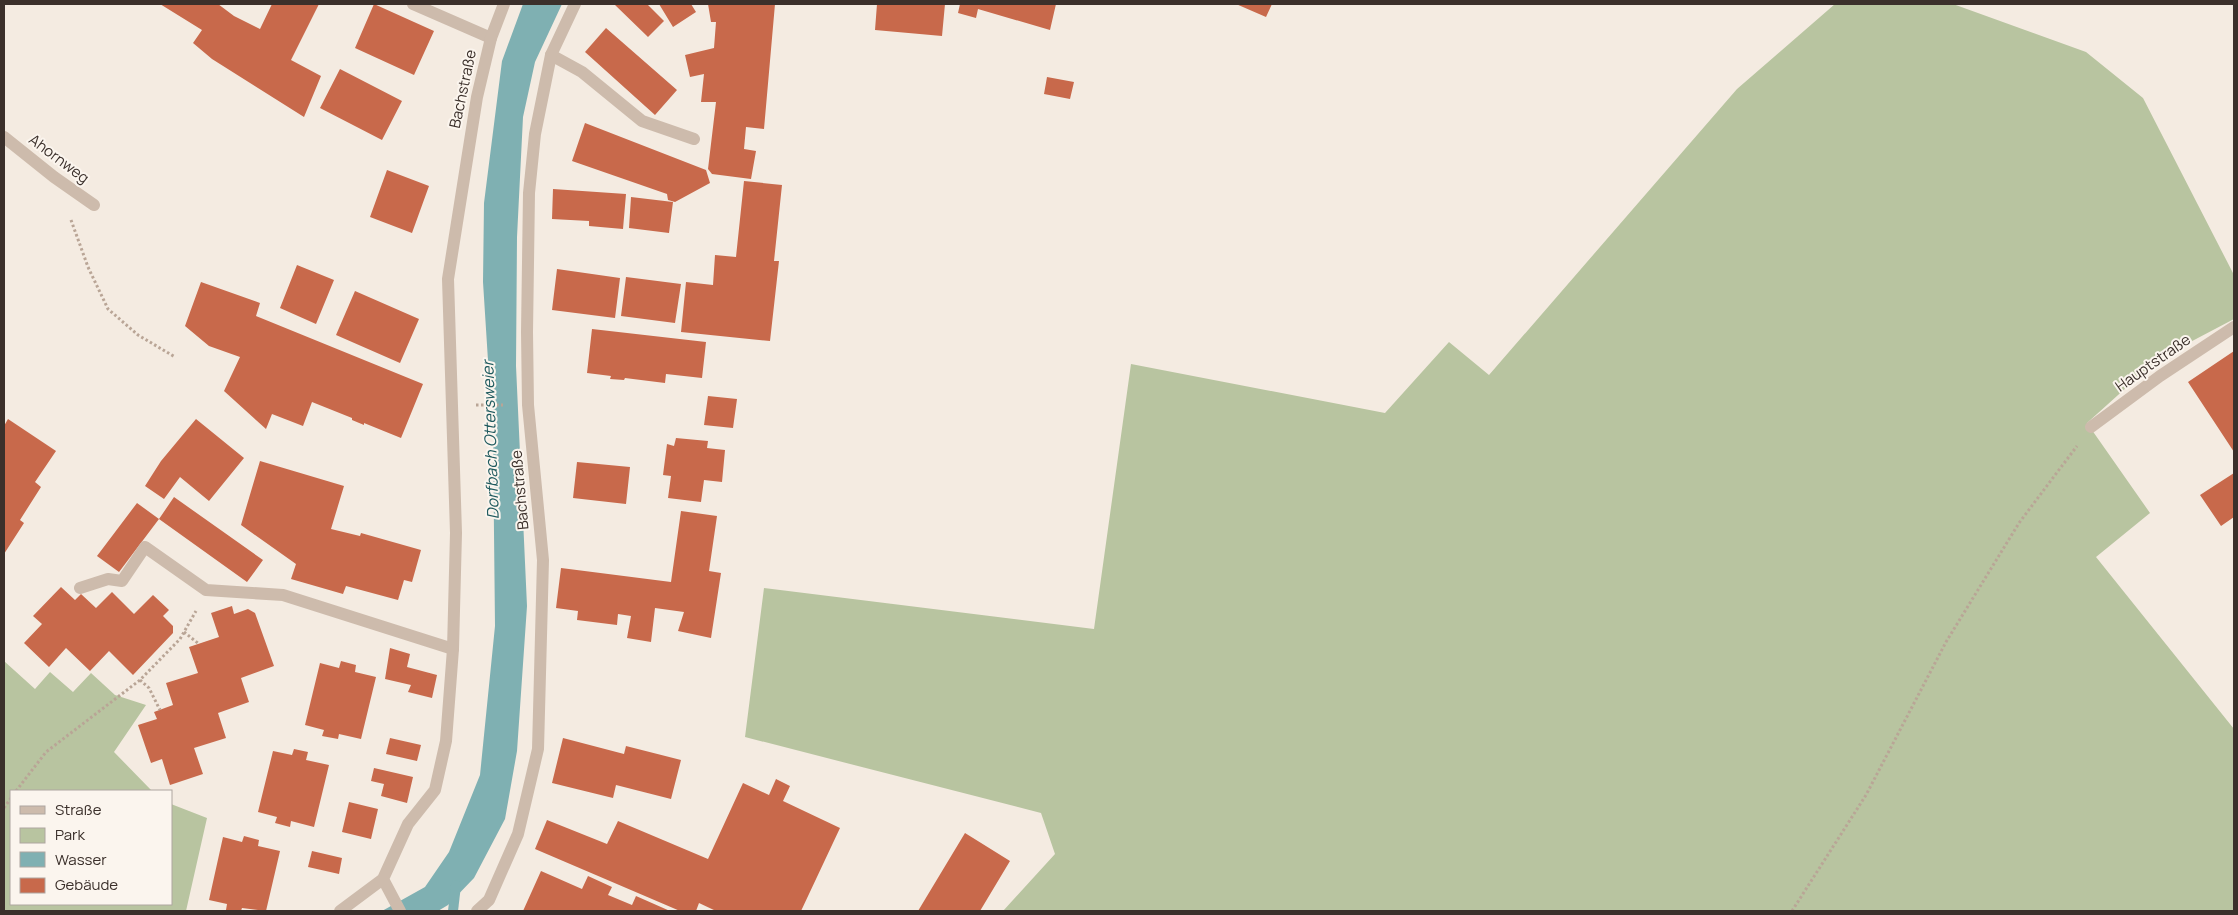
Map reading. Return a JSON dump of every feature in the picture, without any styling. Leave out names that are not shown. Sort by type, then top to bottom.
[{"type":"street","name":"Bachstraße","points":[[413,4],[490,38]]},
{"type":"street","name":"Bachstraße","points":[[384,879],[408,824],[435,790],[446,741],[453,648],[456,533],[448,279],[477,97],[490,38],[504,4]]},
{"type":"street","name":"Bachstraße","points":[[478,911],[488,900],[518,834],[538,749],[543,560],[528,405],[529,193],[535,134],[552,55],[575,4]]},
{"type":"street","points":[[552,55],[582,72],[642,120],[694,139]]},
{"type":"street","name":"Ahornweg","points":[[4,137],[94,206]]},
{"type":"street","name":"Hauptstraße","points":[[2092,428],[2160,376],[2234,327]]},
{"type":"street","points":[[80,588],[108,579],[122,581],[145,547],[206,590],[283,595],[453,648]]},
{"type":"street","points":[[340,911],[384,879],[400,911]]},
{"type":"path","points":[[54,177],[88,267],[108,309],[138,335],[175,357]]},
{"type":"path","points":[[468,405],[508,405]]},
{"type":"path","points":[[1792,911],[1866,795],[1946,642],[2019,523],[2092,428]]},
{"type":"path","points":[[17,790],[46,752],[140,680],[184,632],[206,590]]},
{"type":"path","points":[[184,632],[199,644]]},
{"type":"path","points":[[140,680],[149,688],[160,710]]},
{"type":"green space","points":[[1835,4],[1953,4],[2086,52],[2143,98],[2234,275],[2234,319],[2158,359],[2087,423],[2150,513],[2096,557],[2234,729],[2234,911],[1003,911],[1055,854],[1041,813],[745,737],[764,588],[1094,629],[1131,364],[1385,413],[1449,342],[1489,375],[1737,89]]},
{"type":"green space","points":[[4,661],[35,689],[50,672],[73,692],[91,673],[115,695],[146,705],[114,752],[151,790],[10,790],[10,905],[172,905],[172,804],[207,818],[186,911],[4,911]]},
{"type":"water","points":[[523,4],[562,4],[535,62],[523,117],[517,237],[516,366],[527,606],[517,751],[505,819],[474,878],[448,905],[438,911],[382,911],[425,887],[449,852],[480,775],[495,626],[493,439],[483,282],[484,203],[502,61]]},
{"type":"building","points":[[160,4],[218,4],[234,16],[260,29],[272,4],[319,4],[291,60],[321,76],[304,117],[212,59],[193,43],[202,30]]},
{"type":"building","points":[[374,4],[434,31],[414,75],[355,48]]},
{"type":"building","points":[[614,4],[647,4],[664,21],[648,37]]},
{"type":"building","points":[[659,4],[691,4],[696,12],[673,27]]},
{"type":"building","points":[[708,4],[775,4],[764,129],[746,127],[744,149],[756,151],[751,179],[712,174],[708,169],[716,102],[701,102],[704,74],[690,77],[685,55],[714,48],[716,22],[711,22]]},
{"type":"building","points":[[877,4],[945,4],[942,36],[875,30]]},
{"type":"building","points":[[960,4],[1056,4],[1050,30],[978,9],[976,18],[958,13]]},
{"type":"building","points":[[1236,4],[1272,4],[1266,17]]},
{"type":"building","points":[[606,28],[677,90],[655,115],[585,52]]},
{"type":"building","points":[[340,69],[402,101],[382,140],[320,108]]},
{"type":"building","points":[[1047,77],[1074,82],[1070,99],[1044,94]]},
{"type":"building","points":[[585,123],[706,170],[710,183],[675,202],[668,200],[667,194],[572,161]]},
{"type":"building","points":[[387,170],[429,186],[412,233],[370,217]]},
{"type":"building","points":[[744,181],[782,185],[774,261],[779,261],[770,341],[681,332],[686,282],[713,285],[715,255],[736,257]]},
{"type":"building","points":[[553,189],[626,194],[623,229],[589,226],[589,221],[552,219]]},
{"type":"building","points":[[631,197],[673,202],[669,233],[629,228]]},
{"type":"building","points":[[297,265],[334,280],[316,324],[280,308]]},
{"type":"building","points":[[557,269],[620,278],[615,318],[552,310]]},
{"type":"building","points":[[626,277],[681,284],[675,323],[621,316]]},
{"type":"building","points":[[201,282],[260,303],[256,316],[423,384],[401,438],[364,423],[364,425],[352,420],[352,418],[312,402],[303,426],[272,414],[266,429],[224,391],[240,357],[209,346],[185,326]]},
{"type":"building","points":[[355,291],[419,319],[400,363],[336,335]]},
{"type":"building","points":[[592,329],[706,342],[702,378],[666,374],[665,383],[625,378],[624,380],[610,379],[611,376],[587,373]]},
{"type":"building","points":[[2234,351],[2234,452],[2188,382]]},
{"type":"building","points":[[708,396],[737,399],[733,428],[704,425]]},
{"type":"building","points":[[8,419],[56,451],[35,482],[41,487],[20,520],[24,523],[4,554],[4,426]]},
{"type":"building","points":[[196,419],[244,458],[209,501],[180,477],[164,499],[145,486],[161,461]]},
{"type":"building","points":[[676,438],[708,441],[707,448],[725,450],[722,482],[704,480],[701,502],[668,498],[671,476],[663,475],[667,444],[674,446]]},
{"type":"building","points":[[260,461],[344,486],[331,529],[360,536],[361,533],[421,550],[412,582],[404,580],[398,600],[346,586],[343,594],[291,579],[296,564],[241,525]]},
{"type":"building","points":[[577,462],[630,467],[626,504],[573,498]]},
{"type":"building","points":[[2234,473],[2234,517],[2221,526],[2200,495]]},
{"type":"building","points":[[174,497],[263,560],[247,582],[159,519]]},
{"type":"building","points":[[137,503],[159,519],[119,572],[97,556]]},
{"type":"building","points":[[681,511],[717,516],[709,571],[721,573],[711,638],[678,631],[684,612],[655,608],[651,642],[627,638],[631,616],[618,614],[617,625],[577,620],[578,611],[556,608],[561,568],[671,582]]},
{"type":"building","points":[[61,587],[75,600],[81,594],[96,608],[112,592],[134,614],[153,595],[169,610],[163,616],[173,626],[173,633],[133,675],[109,651],[90,671],[66,648],[49,667],[24,643],[42,624],[33,616]]},
{"type":"building","points":[[232,606],[234,614],[248,609],[255,613],[274,666],[241,678],[249,702],[218,713],[226,738],[194,748],[203,774],[170,785],[162,759],[151,763],[138,725],[157,719],[154,712],[173,705],[166,683],[198,673],[189,647],[219,637],[211,613]]},
{"type":"building","points":[[390,648],[410,654],[407,667],[437,675],[432,698],[408,692],[411,685],[385,679]]},
{"type":"building","points":[[341,661],[356,665],[355,672],[376,677],[361,739],[339,734],[338,739],[322,736],[324,730],[305,725],[320,663],[339,668]]},
{"type":"building","points":[[390,738],[421,745],[417,761],[386,754]]},
{"type":"building","points":[[563,738],[624,754],[626,746],[681,760],[671,799],[616,785],[613,798],[552,783]]},
{"type":"building","points":[[294,749],[308,752],[306,760],[329,765],[314,827],[291,821],[290,827],[275,823],[277,817],[258,812],[273,751],[292,755]]},
{"type":"building","points":[[374,768],[413,777],[407,803],[381,796],[384,784],[371,781]]},
{"type":"building","points":[[776,779],[790,786],[783,801],[840,828],[801,911],[716,911],[699,903],[696,911],[680,911],[535,849],[547,820],[607,844],[618,821],[708,859],[743,783],[769,795]]},
{"type":"building","points":[[349,802],[378,809],[371,839],[342,832]]},
{"type":"building","points":[[965,833],[1010,861],[980,911],[918,911]]},
{"type":"building","points":[[244,836],[259,840],[258,846],[280,851],[266,911],[242,908],[241,911],[229,911],[226,910],[227,904],[209,900],[223,837],[242,842]]},
{"type":"building","points":[[312,851],[342,858],[339,874],[308,867]]},
{"type":"building","points":[[541,871],[582,889],[588,876],[612,887],[608,895],[632,905],[636,896],[670,911],[523,911]]},
{"type":"waterway","points":[[453,911],[456,885]]},
{"type":"water label","name":"Dorfbach Ottersweier","points":[[490,440]]}]
